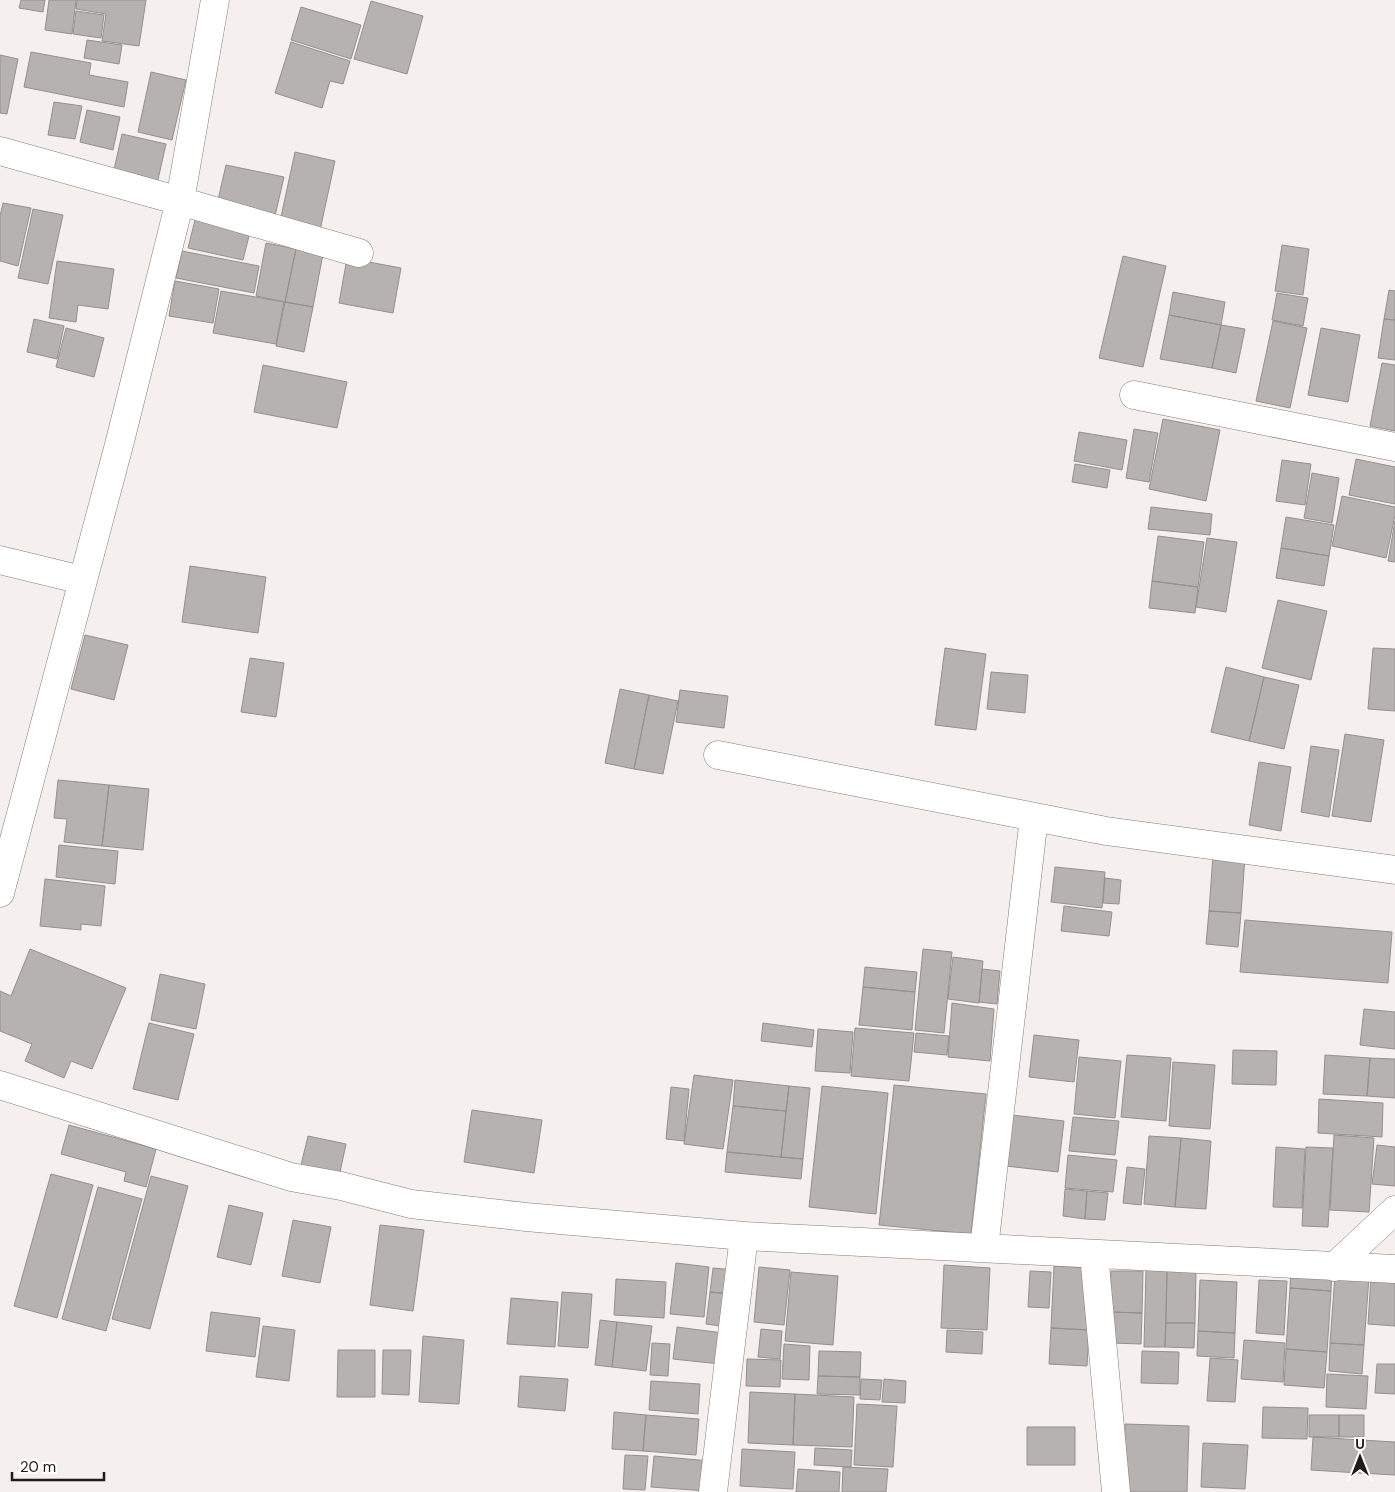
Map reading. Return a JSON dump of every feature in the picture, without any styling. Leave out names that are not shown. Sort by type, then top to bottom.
[{"type":"street","points":[[0,894],[120,441],[180,201],[215,0]]},
{"type":"street","points":[[0,152],[360,253]]},
{"type":"street","points":[[1134,395],[1395,447]]},
{"type":"street","points":[[0,560],[82,580]]},
{"type":"street","points":[[718,755],[1106,831],[1395,870]]},
{"type":"street","points":[[984,1248],[1034,817]]},
{"type":"street","points":[[0,1085],[291,1177],[341,1186],[411,1204],[526,1218],[744,1236],[1395,1269]]},
{"type":"street","points":[[1334,1267],[1395,1210]]},
{"type":"street","points":[[713,1492],[744,1236]]},
{"type":"street","points":[[1094,1254],[1116,1492]]},
{"type":"building","points":[[21,0],[45,0],[43,12],[19,8]]},
{"type":"building","points":[[49,0],[76,0],[72,34],[45,30]]},
{"type":"building","points":[[77,0],[146,0],[139,46],[102,41],[106,14],[76,9]]},
{"type":"building","points":[[371,1],[423,16],[407,74],[354,59]]},
{"type":"building","points":[[301,7],[361,25],[351,59],[291,40]]},
{"type":"building","points":[[76,11],[104,15],[101,38],[73,34]]},
{"type":"building","points":[[87,40],[122,45],[119,64],[84,58]]},
{"type":"building","points":[[291,42],[350,61],[343,84],[330,81],[322,108],[275,93]]},
{"type":"building","points":[[31,52],[91,63],[89,75],[128,82],[124,107],[24,87]]},
{"type":"building","points":[[0,55],[18,59],[7,114],[0,113]]},
{"type":"building","points":[[151,72],[186,80],[172,140],[138,132]]},
{"type":"building","points":[[54,102],[82,106],[75,139],[48,135]]},
{"type":"building","points":[[87,110],[120,117],[113,150],[80,142]]},
{"type":"building","points":[[122,134],[166,144],[157,184],[113,174]]},
{"type":"building","points":[[295,152],[335,161],[319,235],[279,226]]},
{"type":"building","points":[[226,165],[284,177],[275,216],[217,204]]},
{"type":"building","points":[[3,203],[31,208],[18,266],[0,261],[0,216]]},
{"type":"building","points":[[33,209],[63,215],[48,284],[18,278]]},
{"type":"building","points":[[195,220],[250,232],[243,260],[188,248]]},
{"type":"building","points":[[266,243],[296,249],[285,302],[256,296]]},
{"type":"building","points":[[1282,245],[1309,249],[1303,295],[1275,291]]},
{"type":"building","points":[[296,249],[323,254],[313,307],[285,302]]},
{"type":"building","points":[[182,251],[259,266],[254,293],[176,278]]},
{"type":"building","points":[[1123,256],[1166,266],[1143,367],[1099,358]]},
{"type":"building","points":[[347,258],[401,268],[393,313],[339,303]]},
{"type":"building","points":[[57,261],[114,269],[108,309],[78,305],[76,322],[49,318]]},
{"type":"building","points":[[175,281],[219,289],[213,323],[169,316]]},
{"type":"building","points":[[1389,290],[1395,291],[1395,320],[1384,319]]},
{"type":"building","points":[[221,291],[284,302],[276,344],[213,333]]},
{"type":"building","points":[[1173,292],[1225,302],[1221,325],[1169,315]]},
{"type":"building","points":[[1277,293],[1308,298],[1303,326],[1272,320]]},
{"type":"building","points":[[285,302],[313,307],[304,352],[276,346]]},
{"type":"building","points":[[1169,315],[1221,325],[1212,368],[1160,359]]},
{"type":"building","points":[[34,319],[64,326],[57,359],[27,352]]},
{"type":"building","points":[[1384,319],[1395,320],[1395,360],[1378,358]]},
{"type":"building","points":[[1273,321],[1307,328],[1290,408],[1256,401]]},
{"type":"building","points":[[1221,325],[1245,329],[1236,373],[1212,368]]},
{"type":"building","points":[[66,328],[104,338],[94,377],[56,367]]},
{"type":"building","points":[[1321,328],[1360,335],[1348,402],[1308,395]]},
{"type":"building","points":[[1382,363],[1395,365],[1395,431],[1370,426]]},
{"type":"building","points":[[263,365],[347,382],[337,428],[254,412]]},
{"type":"building","points":[[1163,419],[1220,430],[1206,501],[1149,489]]},
{"type":"building","points":[[1134,429],[1158,433],[1149,482],[1126,478]]},
{"type":"building","points":[[1079,432],[1127,440],[1122,470],[1074,461]]},
{"type":"building","points":[[1356,459],[1395,467],[1395,504],[1349,495]]},
{"type":"building","points":[[1282,460],[1311,464],[1305,505],[1276,501]]},
{"type":"building","points":[[1075,464],[1110,470],[1107,488],[1072,482]]},
{"type":"building","points":[[1312,473],[1339,478],[1332,523],[1304,518]]},
{"type":"building","points":[[1342,496],[1395,507],[1386,558],[1332,546]]},
{"type":"building","points":[[1151,507],[1212,514],[1210,535],[1148,529]]},
{"type":"building","points":[[1286,517],[1334,525],[1329,556],[1281,548]]},
{"type":"building","points":[[1395,521],[1395,562],[1388,561]]},
{"type":"building","points":[[1158,536],[1204,542],[1198,587],[1152,581]]},
{"type":"building","points":[[1207,538],[1237,542],[1226,612],[1196,607]]},
{"type":"building","points":[[1281,548],[1329,556],[1324,586],[1276,578]]},
{"type":"building","points":[[190,566],[266,577],[258,633],[182,622]]},
{"type":"building","points":[[1152,581],[1198,587],[1195,613],[1149,608]]},
{"type":"building","points":[[1278,600],[1327,611],[1311,680],[1262,668]]},
{"type":"building","points":[[85,635],[128,645],[114,700],[71,689]]},
{"type":"building","points":[[945,648],[986,654],[976,730],[935,725]]},
{"type":"building","points":[[1373,648],[1395,649],[1395,711],[1368,709]]},
{"type":"building","points":[[250,658],[284,663],[276,717],[241,712]]},
{"type":"building","points":[[1226,667],[1264,677],[1249,741],[1211,732]]},
{"type":"building","points":[[991,672],[1028,675],[1025,713],[987,709]]},
{"type":"building","points":[[1264,677],[1299,685],[1284,749],[1249,741]]},
{"type":"building","points":[[620,689],[649,695],[634,769],[605,763]]},
{"type":"building","points":[[680,690],[728,696],[724,728],[676,722]]},
{"type":"building","points":[[649,695],[678,701],[663,774],[634,769]]},
{"type":"building","points":[[1345,734],[1384,740],[1371,822],[1332,816]]},
{"type":"building","points":[[1311,746],[1339,750],[1329,817],[1301,812]]},
{"type":"building","points":[[1259,762],[1291,767],[1281,831],[1249,825]]},
{"type":"building","points":[[58,780],[109,785],[102,846],[64,842],[67,819],[54,818]]},
{"type":"building","points":[[109,785],[149,789],[143,850],[102,846]]},
{"type":"building","points":[[59,845],[118,851],[115,884],[56,877]]},
{"type":"building","points":[[1213,855],[1245,857],[1241,913],[1209,911]]},
{"type":"building","points":[[1055,867],[1105,872],[1102,908],[1051,902]]},
{"type":"building","points":[[1105,878],[1121,880],[1119,904],[1103,903]]},
{"type":"building","points":[[45,879],[105,886],[101,926],[81,924],[81,930],[40,926]]},
{"type":"building","points":[[1064,906],[1112,912],[1109,936],[1061,931]]},
{"type":"building","points":[[1209,911],[1241,913],[1238,947],[1206,944]]},
{"type":"building","points":[[1245,920],[1392,932],[1388,983],[1240,972]]},
{"type":"building","points":[[30,949],[126,988],[92,1069],[71,1061],[64,1078],[25,1061],[32,1044],[0,1031],[0,991],[11,996]]},
{"type":"building","points":[[923,949],[952,952],[944,1033],[915,1030]]},
{"type":"building","points":[[953,957],[983,961],[979,1003],[948,999]]},
{"type":"building","points":[[865,967],[917,972],[915,992],[863,987]]},
{"type":"building","points":[[982,969],[1000,971],[997,1004],[979,1002]]},
{"type":"building","points":[[160,974],[205,984],[196,1029],[151,1020]]},
{"type":"building","points":[[863,987],[915,992],[912,1030],[859,1025]]},
{"type":"building","points":[[952,1003],[994,1009],[990,1061],[948,1057]]},
{"type":"building","points":[[1364,1009],[1395,1012],[1395,1049],[1360,1045]]},
{"type":"building","points":[[149,1023],[194,1034],[178,1100],[133,1089]]},
{"type":"building","points":[[763,1023],[814,1030],[812,1047],[761,1041]]},
{"type":"building","points":[[855,1028],[914,1033],[909,1081],[851,1076]]},
{"type":"building","points":[[818,1029],[853,1032],[850,1073],[815,1071]]},
{"type":"building","points":[[916,1033],[949,1036],[947,1055],[914,1052]]},
{"type":"building","points":[[1034,1035],[1079,1040],[1074,1082],[1029,1077]]},
{"type":"building","points":[[1233,1050],[1277,1051],[1276,1085],[1232,1084]]},
{"type":"building","points":[[1127,1055],[1171,1058],[1166,1121],[1121,1117]]},
{"type":"building","points":[[1325,1055],[1370,1058],[1367,1096],[1323,1094]]},
{"type":"building","points":[[1079,1057],[1121,1061],[1115,1118],[1074,1114]]},
{"type":"building","points":[[1370,1058],[1395,1059],[1395,1098],[1367,1096]]},
{"type":"building","points":[[1173,1062],[1215,1065],[1210,1129],[1169,1126]]},
{"type":"building","points":[[694,1075],[733,1080],[723,1149],[684,1144]]},
{"type":"building","points":[[735,1080],[789,1086],[786,1111],[733,1106]]},
{"type":"building","points":[[894,1085],[986,1094],[971,1234],[879,1225]]},
{"type":"building","points":[[789,1086],[810,1088],[803,1159],[781,1157]]},
{"type":"building","points":[[822,1086],[888,1093],[876,1214],[809,1207]]},
{"type":"building","points":[[671,1087],[689,1089],[684,1141],[666,1139]]},
{"type":"building","points":[[1319,1099],[1383,1103],[1382,1137],[1318,1133]]},
{"type":"building","points":[[733,1106],[786,1111],[781,1157],[727,1152]]},
{"type":"building","points":[[472,1110],[542,1120],[534,1173],[464,1162]]},
{"type":"building","points":[[1012,1115],[1064,1121],[1058,1172],[1006,1166]]},
{"type":"building","points":[[1073,1117],[1119,1121],[1115,1155],[1069,1151]]},
{"type":"building","points":[[69,1125],[156,1149],[146,1187],[124,1181],[126,1172],[61,1154]]},
{"type":"building","points":[[1334,1135],[1374,1138],[1369,1212],[1330,1210]]},
{"type":"building","points":[[308,1136],[346,1144],[339,1177],[300,1169]]},
{"type":"building","points":[[1149,1136],[1181,1138],[1175,1207],[1144,1204]]},
{"type":"building","points":[[1181,1138],[1211,1141],[1206,1209],[1175,1207]]},
{"type":"building","points":[[1377,1145],[1395,1147],[1395,1186],[1372,1184]]},
{"type":"building","points":[[1276,1147],[1305,1149],[1302,1208],[1273,1207]]},
{"type":"building","points":[[1306,1147],[1333,1148],[1328,1227],[1302,1226]]},
{"type":"building","points":[[727,1152],[803,1159],[801,1179],[725,1172]]},
{"type":"building","points":[[1068,1155],[1117,1160],[1113,1192],[1065,1188]]},
{"type":"building","points":[[1127,1167],[1145,1169],[1141,1205],[1123,1203]]},
{"type":"building","points":[[51,1174],[93,1185],[57,1318],[14,1306]]},
{"type":"building","points":[[151,1176],[188,1186],[150,1329],[112,1319]]},
{"type":"building","points":[[98,1187],[142,1199],[106,1331],[62,1319]]},
{"type":"building","points":[[1065,1189],[1087,1191],[1085,1219],[1063,1216]]},
{"type":"building","points":[[1087,1191],[1108,1193],[1105,1220],[1085,1219]]},
{"type":"building","points":[[229,1205],[263,1213],[251,1265],[217,1257]]},
{"type":"building","points":[[293,1220],[331,1227],[320,1283],[282,1276]]},
{"type":"building","points":[[380,1225],[424,1230],[413,1311],[370,1305]]},
{"type":"building","points":[[676,1263],[709,1267],[704,1317],[670,1314]]},
{"type":"building","points":[[944,1265],[990,1268],[987,1330],[941,1328]]},
{"type":"building","points":[[1054,1266],[1092,1268],[1089,1330],[1051,1328]]},
{"type":"building","points":[[1291,1266],[1332,1269],[1331,1291],[1290,1288]]},
{"type":"building","points":[[759,1267],[790,1270],[784,1325],[754,1322]]},
{"type":"building","points":[[713,1268],[734,1270],[730,1294],[710,1292]]},
{"type":"building","points":[[1146,1270],[1167,1271],[1165,1347],[1144,1347]]},
{"type":"building","points":[[1030,1271],[1051,1272],[1049,1308],[1028,1307]]},
{"type":"building","points":[[1111,1271],[1143,1271],[1142,1313],[1110,1312]]},
{"type":"building","points":[[1167,1271],[1196,1271],[1195,1323],[1166,1323]]},
{"type":"building","points":[[791,1272],[838,1276],[833,1345],[785,1341]]},
{"type":"building","points":[[1335,1275],[1369,1277],[1364,1345],[1330,1343]]},
{"type":"building","points":[[1371,1277],[1395,1279],[1395,1326],[1368,1324]]},
{"type":"building","points":[[616,1279],[666,1282],[664,1318],[614,1315]]},
{"type":"building","points":[[1200,1280],[1237,1282],[1235,1333],[1198,1331]]},
{"type":"building","points":[[1259,1280],[1287,1281],[1284,1335],[1256,1333]]},
{"type":"building","points":[[1290,1288],[1331,1291],[1327,1352],[1286,1349]]},
{"type":"building","points":[[562,1292],[592,1294],[588,1348],[558,1346]]},
{"type":"building","points":[[710,1292],[730,1294],[727,1327],[706,1324]]},
{"type":"building","points":[[511,1298],[558,1302],[555,1347],[507,1344]]},
{"type":"building","points":[[211,1312],[260,1318],[255,1357],[206,1351]]},
{"type":"building","points":[[1110,1312],[1142,1313],[1141,1344],[1110,1343]]},
{"type":"building","points":[[600,1320],[617,1322],[612,1367],[595,1365]]},
{"type":"building","points":[[617,1322],[652,1326],[646,1371],[612,1367]]},
{"type":"building","points":[[1166,1323],[1195,1323],[1194,1348],[1165,1347]]},
{"type":"building","points":[[263,1326],[295,1330],[289,1381],[256,1377]]},
{"type":"building","points":[[677,1327],[723,1333],[720,1364],[673,1359]]},
{"type":"building","points":[[1051,1328],[1089,1330],[1087,1366],[1049,1364]]},
{"type":"building","points":[[761,1329],[782,1331],[780,1359],[758,1357]]},
{"type":"building","points":[[947,1330],[983,1332],[982,1354],[946,1352]]},
{"type":"building","points":[[1198,1331],[1235,1333],[1234,1358],[1197,1356]]},
{"type":"building","points":[[423,1336],[464,1340],[459,1404],[419,1402]]},
{"type":"building","points":[[1244,1340],[1285,1343],[1283,1382],[1241,1379]]},
{"type":"building","points":[[652,1343],[670,1344],[668,1376],[650,1375]]},
{"type":"building","points":[[1330,1343],[1364,1345],[1362,1374],[1329,1371]]},
{"type":"building","points":[[784,1344],[810,1346],[809,1380],[782,1379]]},
{"type":"building","points":[[1286,1349],[1327,1352],[1324,1388],[1284,1385]]},
{"type":"building","points":[[338,1350],[375,1350],[375,1397],[337,1397]]},
{"type":"building","points":[[383,1350],[411,1350],[409,1395],[382,1394]]},
{"type":"building","points":[[819,1351],[861,1352],[860,1377],[818,1376]]},
{"type":"building","points":[[1142,1351],[1179,1352],[1178,1384],[1141,1383]]},
{"type":"building","points":[[1210,1358],[1238,1360],[1235,1402],[1207,1401]]},
{"type":"building","points":[[747,1359],[781,1360],[780,1387],[746,1386]]},
{"type":"building","points":[[1377,1364],[1395,1364],[1395,1394],[1375,1393]]},
{"type":"building","points":[[1327,1374],[1368,1376],[1366,1409],[1326,1407]]},
{"type":"building","points":[[520,1376],[568,1379],[565,1411],[518,1407]]},
{"type":"building","points":[[818,1376],[860,1377],[860,1395],[817,1394]]},
{"type":"building","points":[[861,1379],[882,1380],[880,1400],[860,1399]]},
{"type":"building","points":[[884,1379],[906,1381],[905,1403],[882,1402]]},
{"type":"building","points":[[651,1381],[700,1384],[698,1414],[649,1410]]},
{"type":"building","points":[[750,1392],[795,1394],[793,1445],[748,1443]]},
{"type":"building","points":[[795,1394],[854,1397],[852,1447],[793,1445]]},
{"type":"building","points":[[857,1404],[897,1406],[893,1467],[854,1465]]},
{"type":"building","points":[[1263,1407],[1308,1408],[1307,1439],[1262,1438]]},
{"type":"building","points":[[614,1412],[646,1415],[643,1451],[612,1449]]},
{"type":"building","points":[[646,1415],[699,1419],[696,1455],[643,1451]]},
{"type":"building","points":[[1309,1415],[1339,1415],[1339,1437],[1309,1437]]},
{"type":"building","points":[[1339,1415],[1364,1415],[1364,1437],[1339,1437]]},
{"type":"building","points":[[1125,1424],[1189,1426],[1187,1492],[1123,1492]]},
{"type":"building","points":[[1027,1427],[1075,1427],[1075,1465],[1027,1465]]},
{"type":"building","points":[[1313,1437],[1361,1440],[1359,1473],[1311,1470]]},
{"type":"building","points":[[1361,1440],[1395,1442],[1395,1475],[1359,1473]]},
{"type":"building","points":[[1203,1443],[1248,1445],[1245,1489],[1201,1487]]},
{"type":"building","points":[[815,1448],[852,1450],[851,1467],[814,1465]]},
{"type":"building","points":[[742,1449],[795,1452],[793,1489],[740,1486]]},
{"type":"building","points":[[625,1455],[648,1456],[645,1490],[623,1489]]},
{"type":"building","points":[[654,1456],[710,1461],[707,1491],[651,1487]]},
{"type":"building","points":[[843,1467],[888,1469],[886,1492],[842,1492]]},
{"type":"building","points":[[798,1469],[840,1472],[839,1492],[796,1492]]}]
